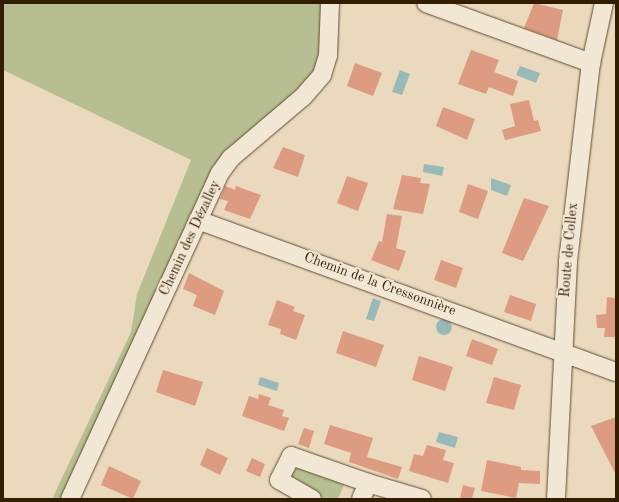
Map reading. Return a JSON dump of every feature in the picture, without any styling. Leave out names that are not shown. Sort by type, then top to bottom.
[{"type":"street","name":"Chemin des Dézalley","points":[[70,499],[198,220],[231,158],[303,97],[322,75],[328,55],[330,3]]},
{"type":"street","points":[[426,3],[591,63]]},
{"type":"street","name":"Route de Collex","points":[[556,499],[561,352],[591,63],[604,3]]},
{"type":"street","name":"Chemin de la Cressonnière","points":[[198,220],[616,372]]},
{"type":"street","points":[[312,499],[280,480],[291,456],[365,491],[422,499]]},
{"type":"green space","points":[[3,3],[325,3],[323,48],[311,80],[232,151],[62,499],[52,499],[131,332],[137,294],[191,160],[3,70]]},
{"type":"green space","points":[[294,463],[345,483],[338,499],[321,499],[288,479]]},
{"type":"water","points":[[520,66],[540,73],[536,83],[516,75]]},
{"type":"water","points":[[400,70],[410,74],[402,95],[392,92]]},
{"type":"water","points":[[424,164],[444,167],[442,176],[423,172]]},
{"type":"water","points":[[491,178],[511,185],[507,196],[491,190]]},
{"type":"water","points":[[373,298],[381,301],[374,321],[366,319]]},
{"type":"water","points":[[444,319],[451,324],[452,327],[447,334],[444,335],[437,330],[436,327],[441,320]]},
{"type":"water","points":[[260,377],[279,383],[277,391],[258,385]]},
{"type":"water","points":[[439,432],[458,437],[455,448],[436,442]]},
{"type":"building","points":[[534,3],[563,10],[557,40],[524,28]]},
{"type":"building","points":[[471,50],[499,60],[494,72],[518,81],[513,96],[489,87],[486,94],[458,84]]},
{"type":"building","points":[[355,63],[382,73],[373,96],[347,86]]},
{"type":"building","points":[[529,100],[534,121],[538,120],[541,131],[505,140],[502,130],[515,126],[510,104]]},
{"type":"building","points":[[443,107],[475,119],[467,140],[436,126]]},
{"type":"building","points":[[283,147],[305,155],[298,177],[273,168]]},
{"type":"building","points":[[402,175],[421,178],[420,183],[430,184],[423,214],[393,209]]},
{"type":"building","points":[[347,176],[368,183],[358,211],[337,203]]},
{"type":"building","points":[[468,184],[488,191],[478,219],[459,212]]},
{"type":"building","points":[[225,186],[235,190],[236,186],[261,195],[250,219],[224,210],[228,201],[220,199]]},
{"type":"building","points":[[524,198],[549,206],[523,261],[502,253]]},
{"type":"building","points":[[387,214],[402,216],[396,248],[406,251],[399,271],[371,260],[379,241],[382,242]]},
{"type":"building","points":[[441,260],[463,268],[456,288],[434,280]]},
{"type":"building","points":[[189,273],[224,291],[215,315],[193,306],[197,295],[183,289]]},
{"type":"building","points":[[510,295],[536,304],[531,321],[504,312]]},
{"type":"building","points":[[607,297],[616,298],[616,337],[604,337],[605,328],[597,328],[596,315],[606,314]]},
{"type":"building","points":[[277,300],[295,307],[293,311],[305,315],[296,340],[280,334],[281,329],[268,325]]},
{"type":"building","points":[[343,331],[384,345],[376,367],[336,353]]},
{"type":"building","points":[[472,339],[498,349],[492,365],[466,356]]},
{"type":"building","points":[[419,356],[453,367],[445,391],[412,380]]},
{"type":"building","points":[[163,370],[203,382],[195,406],[156,392]]},
{"type":"building","points":[[494,377],[521,385],[514,410],[486,403]]},
{"type":"building","points":[[259,394],[271,398],[268,405],[284,410],[282,416],[289,418],[284,431],[242,416],[249,396],[258,399]]},
{"type":"building","points":[[616,417],[616,475],[591,426]]},
{"type":"building","points":[[330,425],[373,438],[367,457],[402,467],[398,479],[349,462],[351,453],[324,444]]},
{"type":"building","points":[[304,428],[314,431],[309,448],[298,444]]},
{"type":"building","points":[[427,445],[446,450],[443,460],[454,463],[448,483],[409,471],[414,454],[423,456]]},
{"type":"building","points":[[207,448],[228,458],[220,475],[200,465]]},
{"type":"building","points":[[252,458],[265,464],[260,477],[246,471]]},
{"type":"building","points":[[487,460],[521,467],[521,470],[540,471],[540,484],[519,483],[516,498],[481,491]]},
{"type":"building","points":[[109,466],[141,481],[133,499],[101,485]]},
{"type":"building","points":[[463,485],[475,488],[472,499],[460,498]]}]
